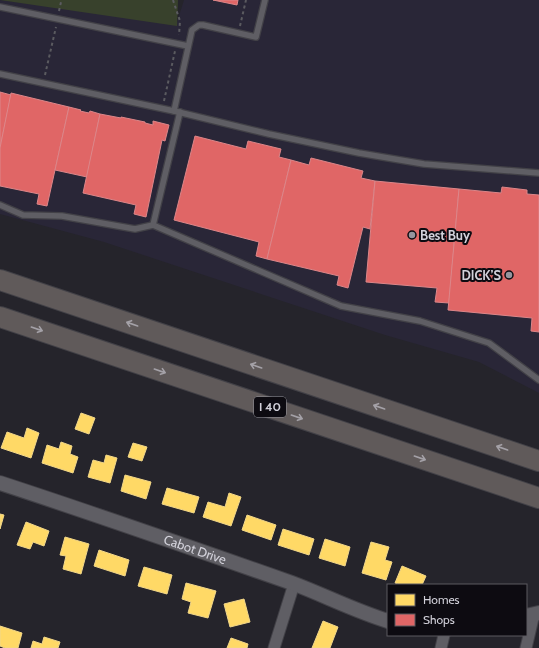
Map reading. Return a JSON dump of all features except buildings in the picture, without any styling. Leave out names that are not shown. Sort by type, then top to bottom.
[{"type":"highway","points":[[0,280],[539,461]]},
{"type":"highway","name":"I 40","points":[[0,317],[539,498]]},
{"type":"street","name":"Cabot Drive","points":[[0,483],[294,584],[366,614],[387,621]]},
{"type":"street","points":[[274,648],[294,584]]},
{"type":"street","points":[[526,648],[533,614]]},
{"type":"street","points":[[441,648],[444,636]]},
{"type":"lane","points":[[153,225],[177,112],[192,30],[199,25],[256,37],[265,0]]},
{"type":"lane","points":[[0,7],[188,46]]},
{"type":"lane","points":[[0,74],[163,108],[269,134],[359,153],[424,164],[539,174]]},
{"type":"lane","points":[[0,205],[23,215],[62,216],[135,229],[153,225],[341,306],[420,322],[489,343],[539,380]]},
{"type":"path","points":[[163,108],[177,44],[180,21],[173,0]]},
{"type":"path","points":[[238,33],[246,0]]},
{"type":"path","points":[[44,84],[61,2]]},
{"type":"shaded area","points":[[0,0],[177,22],[184,0],[539,0],[539,393],[479,362],[385,335],[104,242],[0,214]]},
{"type":"green space","points":[[0,0],[178,0],[177,26]]},
{"type":"place","name":"Best Buy","points":[[412,235]]},
{"type":"place","name":"DICK’S","points":[[509,275]]}]
